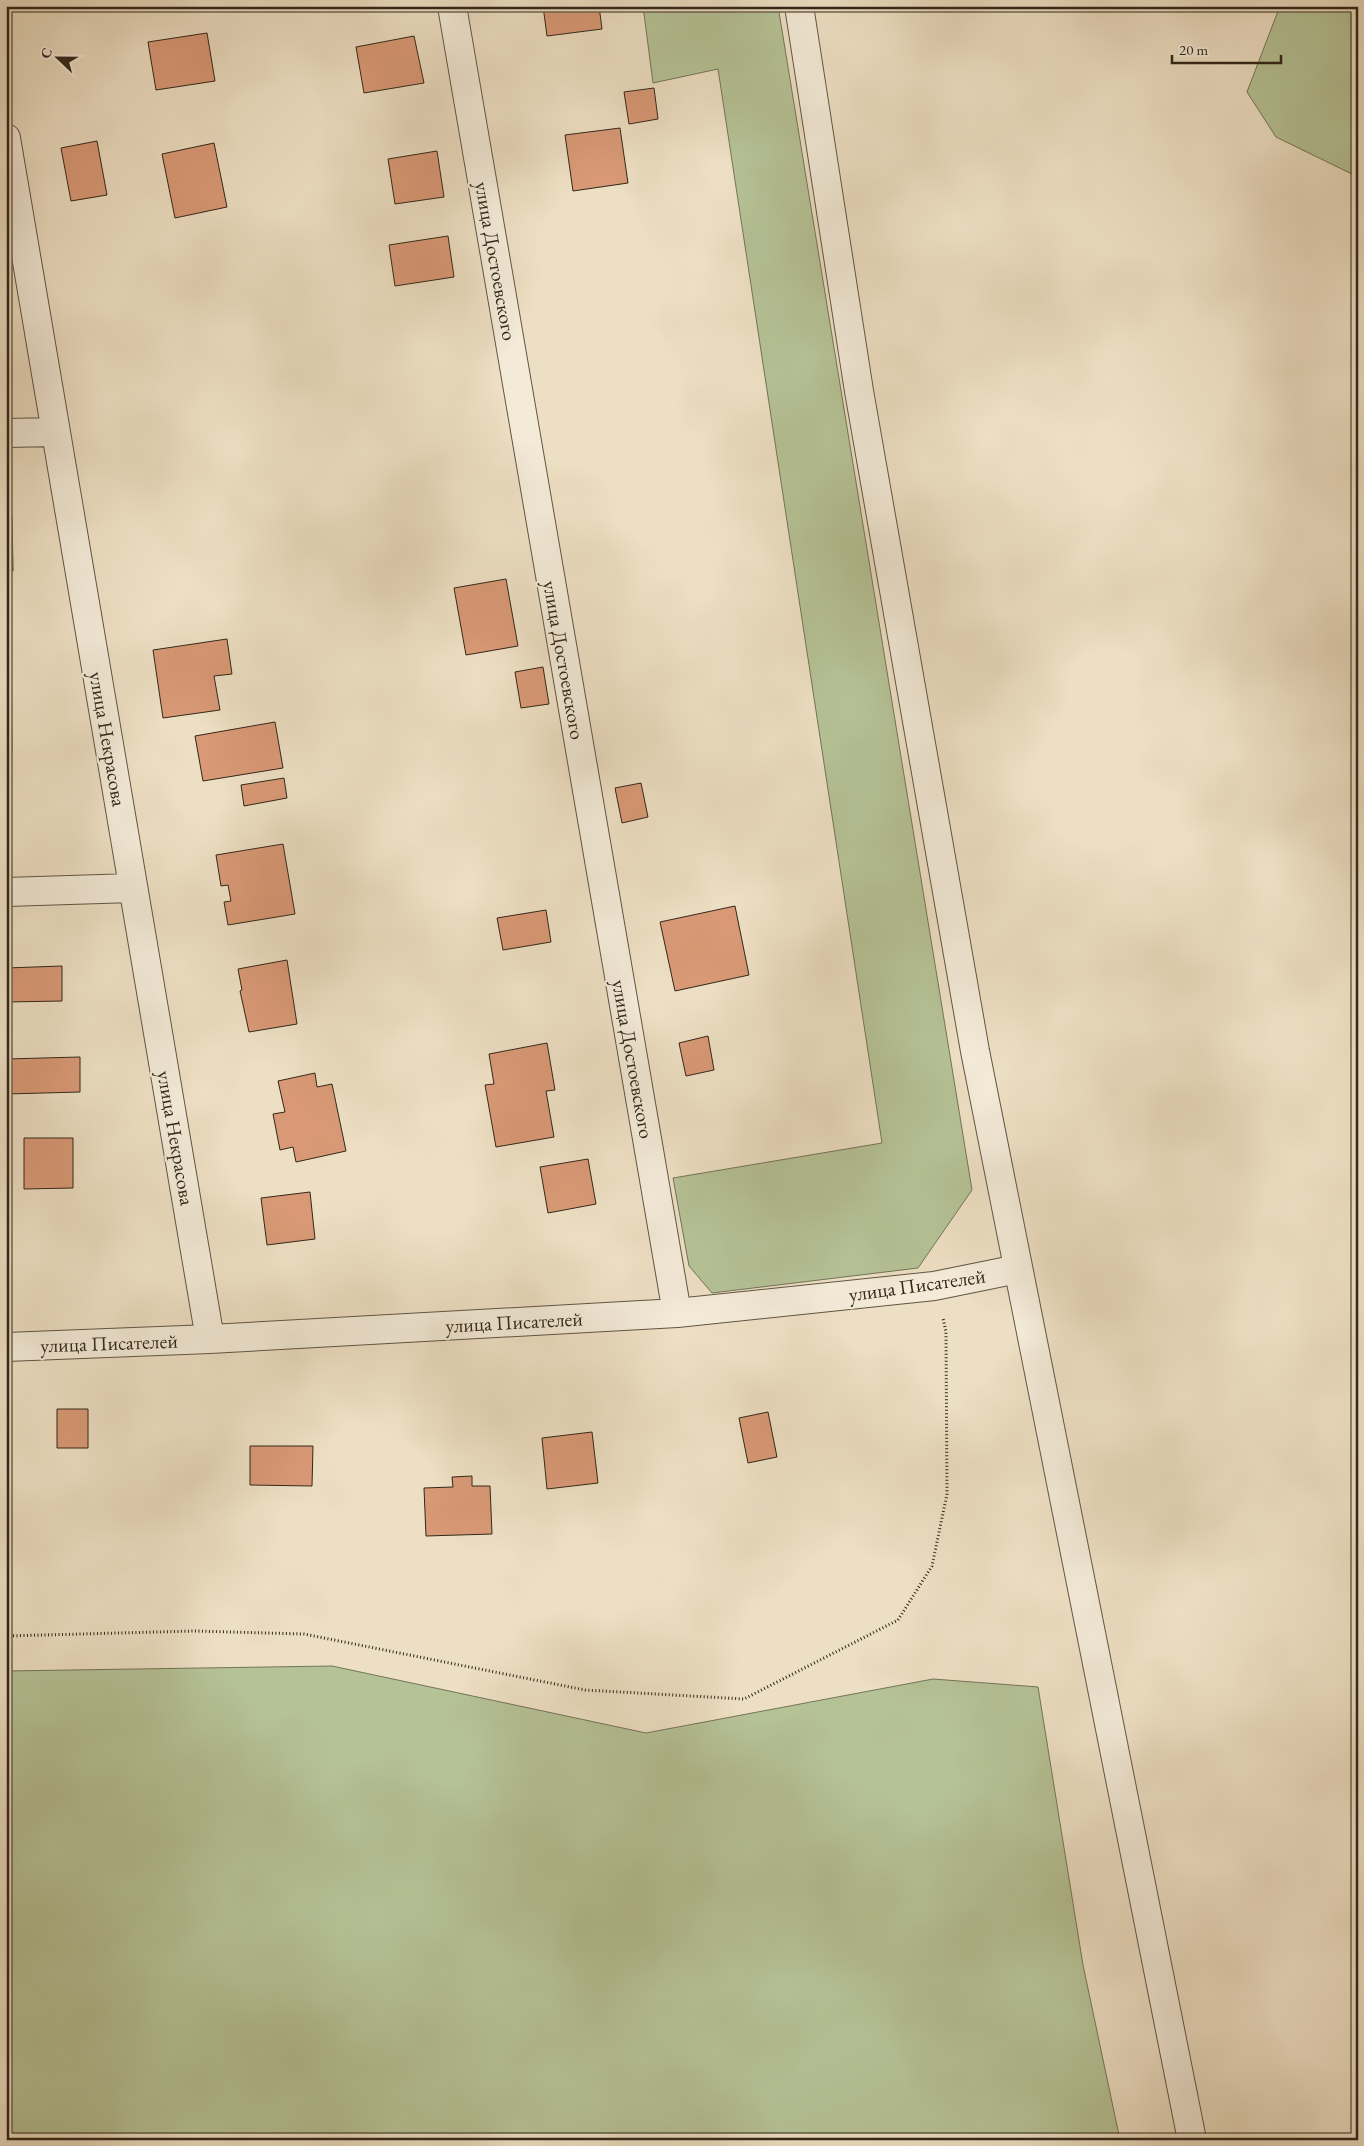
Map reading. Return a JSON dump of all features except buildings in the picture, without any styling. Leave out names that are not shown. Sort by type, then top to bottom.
[{"type":"street","name":"улица Достоевского","points":[[452,6],[677,1313]]},
{"type":"street","points":[[799,6],[863,411],[975,1050],[1192,2140]]},
{"type":"street","name":"улица Некрасова","points":[[6,138],[210,1339]]},
{"type":"street","points":[[6,433],[56,432]]},
{"type":"street","points":[[6,892],[133,888]]},
{"type":"street","name":"улица Писателей","points":[[6,1347],[210,1339],[677,1313],[934,1286],[1018,1270]]},
{"type":"path","points":[[6,1636],[194,1631],[304,1634],[585,1690],[744,1699],[898,1620],[932,1566],[947,1494],[946,1332],[934,1286]]},
{"type":"green space","points":[[643,6],[778,6],[972,1190],[918,1268],[712,1293],[689,1266],[673,1178],[882,1143],[718,69],[653,83]]},
{"type":"green space","points":[[1280,6],[1358,6],[1358,177],[1276,137],[1247,92]]},
{"type":"green space","points":[[332,1666],[646,1733],[933,1679],[1038,1687],[1083,1965],[1120,2140],[6,2140],[6,1671]]}]
